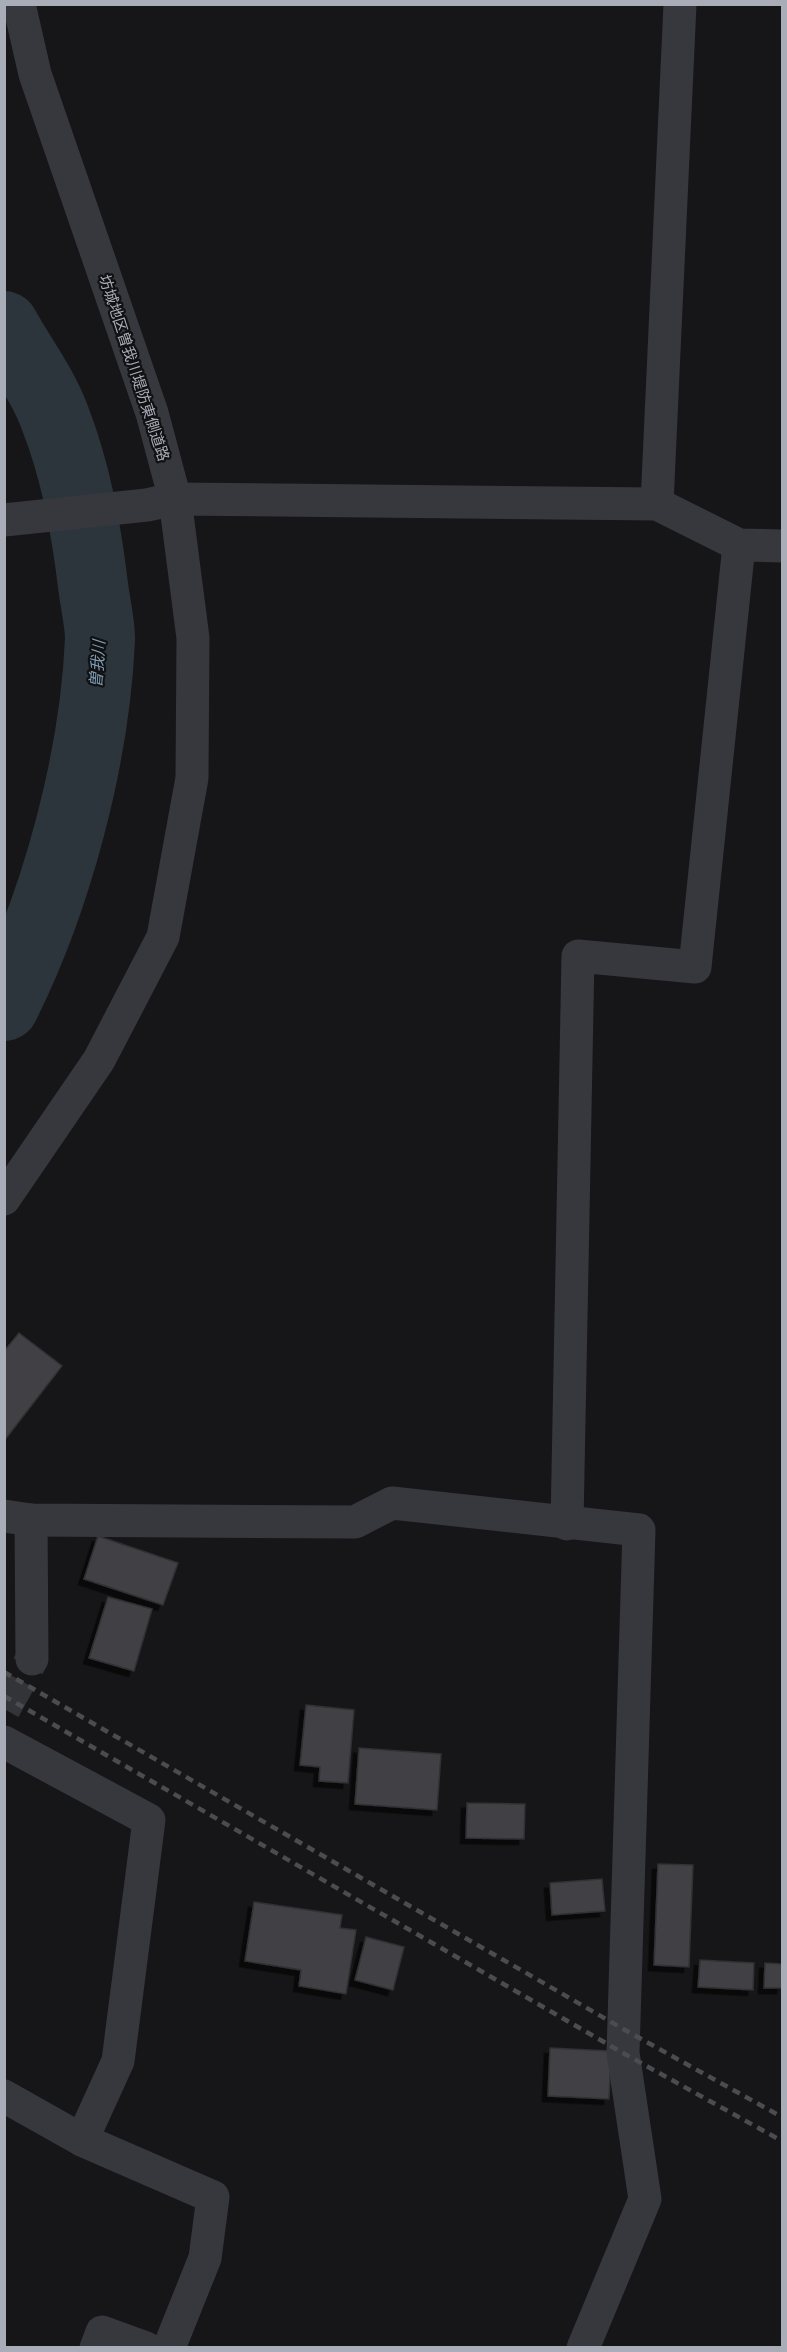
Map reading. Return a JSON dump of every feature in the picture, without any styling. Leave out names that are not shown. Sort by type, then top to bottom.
[{"type":"street","name":"坊城地区曽我川堤防東側道路","points":[[4,1199],[99,1060],[163,937],[192,778],[193,638],[161,502],[152,413],[35,74],[19,4]]},
{"type":"street","points":[[657,504],[680,4]]},
{"type":"street","points":[[4,520],[161,502],[657,504],[739,545],[783,546]]},
{"type":"street","points":[[567,1524],[578,956],[695,968],[739,545]]},
{"type":"street","points":[[32,1659],[18,1518],[355,1522],[392,1503],[567,1524],[639,1530],[623,2053],[645,2199],[583,2348]]},
{"type":"street","points":[[4,1742],[149,1820],[118,2061],[82,2140]]},
{"type":"street","points":[[4,2097],[82,2140],[213,2197],[205,2258],[169,2348]]},
{"type":"street","points":[[96,2348],[102,2332],[146,2348]]},
{"type":"building","points":[[19,1333],[62,1366],[4,1441],[4,1351]]},
{"type":"building","points":[[98,1536],[178,1563],[163,1605],[84,1579]]},
{"type":"building","points":[[108,1597],[152,1609],[134,1671],[89,1658]]},
{"type":"building","points":[[306,1705],[354,1710],[348,1783],[319,1781],[320,1767],[300,1765]]},
{"type":"building","points":[[359,1748],[441,1754],[437,1810],[355,1804]]},
{"type":"building","points":[[467,1803],[525,1804],[524,1839],[466,1838]]},
{"type":"building","points":[[658,1864],[693,1865],[689,1967],[654,1965]]},
{"type":"building","points":[[602,1879],[605,1911],[552,1915],[550,1883]]},
{"type":"building","points":[[254,1902],[342,1915],[340,1928],[356,1930],[346,1994],[299,1986],[301,1970],[245,1961]]},
{"type":"building","points":[[366,1937],[404,1947],[393,1990],[355,1980]]},
{"type":"building","points":[[700,1960],[754,1963],[753,1990],[698,1987]]},
{"type":"building","points":[[765,1963],[782,1964],[782,1988],[764,1988]]},
{"type":"building","points":[[550,2048],[611,2051],[609,2099],[548,2096]]},
{"type":"waterway","name":"曽我川","points":[[4,326],[44,394],[69,459],[83,521],[100,639],[97,685],[90,732],[70,827],[41,921],[4,1006]]},
{"type":"tunnel","points":[[4,1709],[32,1659]]},
{"type":"railway","points":[[4,1672],[625,2030],[782,2117]]},
{"type":"railway","points":[[4,1696],[623,2053],[782,2141]]}]
